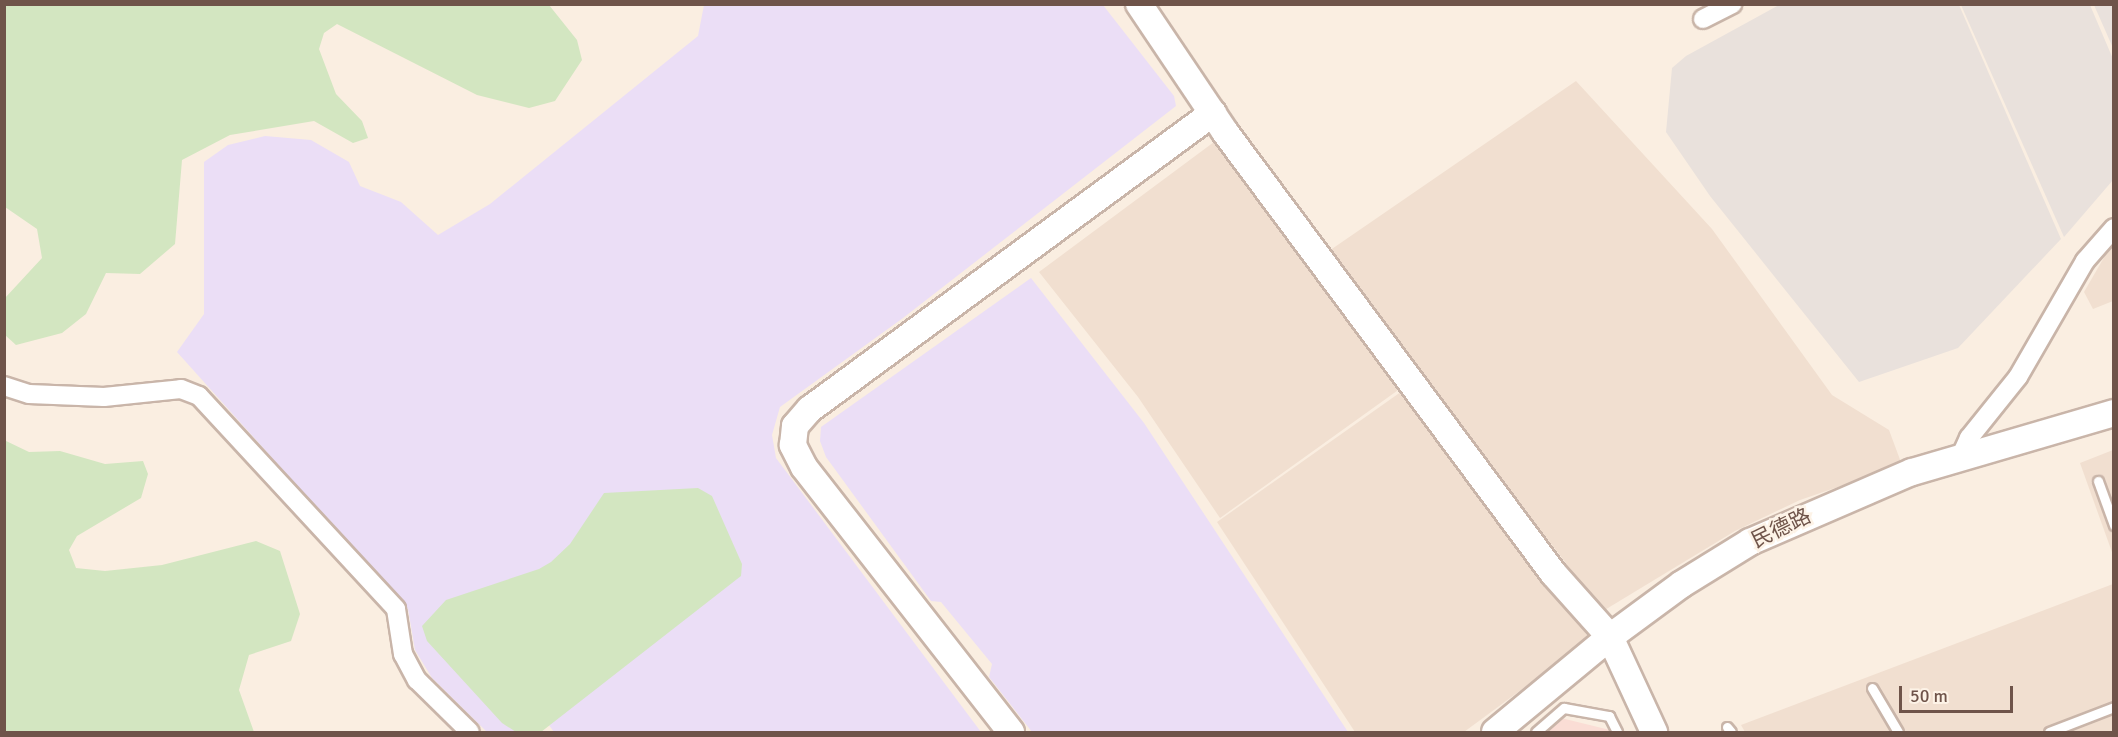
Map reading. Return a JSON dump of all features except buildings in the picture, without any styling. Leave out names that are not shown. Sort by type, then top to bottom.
[{"type":"street","points":[[1139,4],[1213,113],[1553,573],[1610,637],[1654,732]]},
{"type":"street","points":[[1703,19],[1732,4]]},
{"type":"street","points":[[1011,732],[804,467],[793,445],[795,426],[810,409],[1213,113]]},
{"type":"street","points":[[1960,458],[1970,438],[2018,377],[2085,261],[2114,228]]},
{"type":"street","points":[[4,386],[29,394],[104,397],[181,389],[199,396],[396,609],[403,654],[417,680],[470,732]]},
{"type":"street","name":"民德路","points":[[1498,732],[1610,637],[1682,584],[1750,542],[1827,506],[1960,458],[2114,413]]},
{"type":"lane","points":[[2098,481],[2114,525]]},
{"type":"lane","points":[[1872,688],[1898,732]]},
{"type":"lane","points":[[2049,732],[2114,707]]},
{"type":"lane","points":[[1536,732],[1564,708],[1609,716],[1617,732]]},
{"type":"shaded area","points":[[704,5],[1103,5],[1174,96],[1176,106],[903,318],[780,407],[772,435],[776,458],[981,732],[554,732],[543,717],[526,732],[487,732],[432,678],[415,650],[408,609],[177,352],[204,314],[204,162],[228,145],[265,136],[311,140],[349,162],[360,186],[401,202],[438,235],[490,204],[698,36]]},
{"type":"shaded area","points":[[1779,5],[1959,5],[2061,239],[1958,348],[1859,382],[1710,196],[1666,132],[1672,68],[1686,56]]},
{"type":"shaded area","points":[[1961,5],[2090,5],[2113,59],[2113,180],[2064,237]]},
{"type":"shaded area","points":[[2094,5],[2113,5],[2113,48]]},
{"type":"shaded area","points":[[1576,81],[1712,229],[1832,395],[1889,430],[1902,465],[1800,500],[1735,531],[1603,611],[1326,253]]},
{"type":"shaded area","points":[[1214,142],[1401,388],[1220,518],[1138,397],[1039,272]]},
{"type":"shaded area","points":[[2113,242],[2113,301],[2093,309],[2084,292]]},
{"type":"shaded area","points":[[1031,278],[1144,423],[1348,732],[1032,732],[989,677],[992,664],[941,602],[931,601],[826,457],[820,441],[821,427]]},
{"type":"shaded area","points":[[1405,389],[1590,639],[1464,732],[1355,732],[1217,522]]},
{"type":"shaded area","points":[[2113,450],[2113,555],[2080,463]]},
{"type":"shaded area","points":[[2113,584],[2113,732],[1745,732],[1741,725]]},
{"type":"shaded area","points":[[1561,718],[1610,730],[1612,732],[1546,732]]},
{"type":"green space","points":[[5,4],[549,5],[577,40],[582,60],[555,101],[529,108],[477,95],[337,24],[324,33],[319,49],[336,94],[362,121],[368,138],[353,143],[314,121],[230,135],[182,160],[175,244],[140,274],[106,273],[86,314],[62,333],[16,345],[5,335],[5,298],[42,258],[37,229],[5,207]]},
{"type":"green space","points":[[4,440],[29,452],[60,451],[105,464],[143,461],[148,474],[141,498],[77,536],[69,550],[76,568],[105,571],[162,565],[256,541],[280,551],[300,614],[291,641],[249,655],[239,690],[254,732],[5,732]]},
{"type":"green space","points":[[698,488],[712,496],[742,564],[741,576],[541,732],[516,732],[502,723],[427,641],[422,626],[446,600],[539,569],[551,562],[570,544],[604,493]]}]
